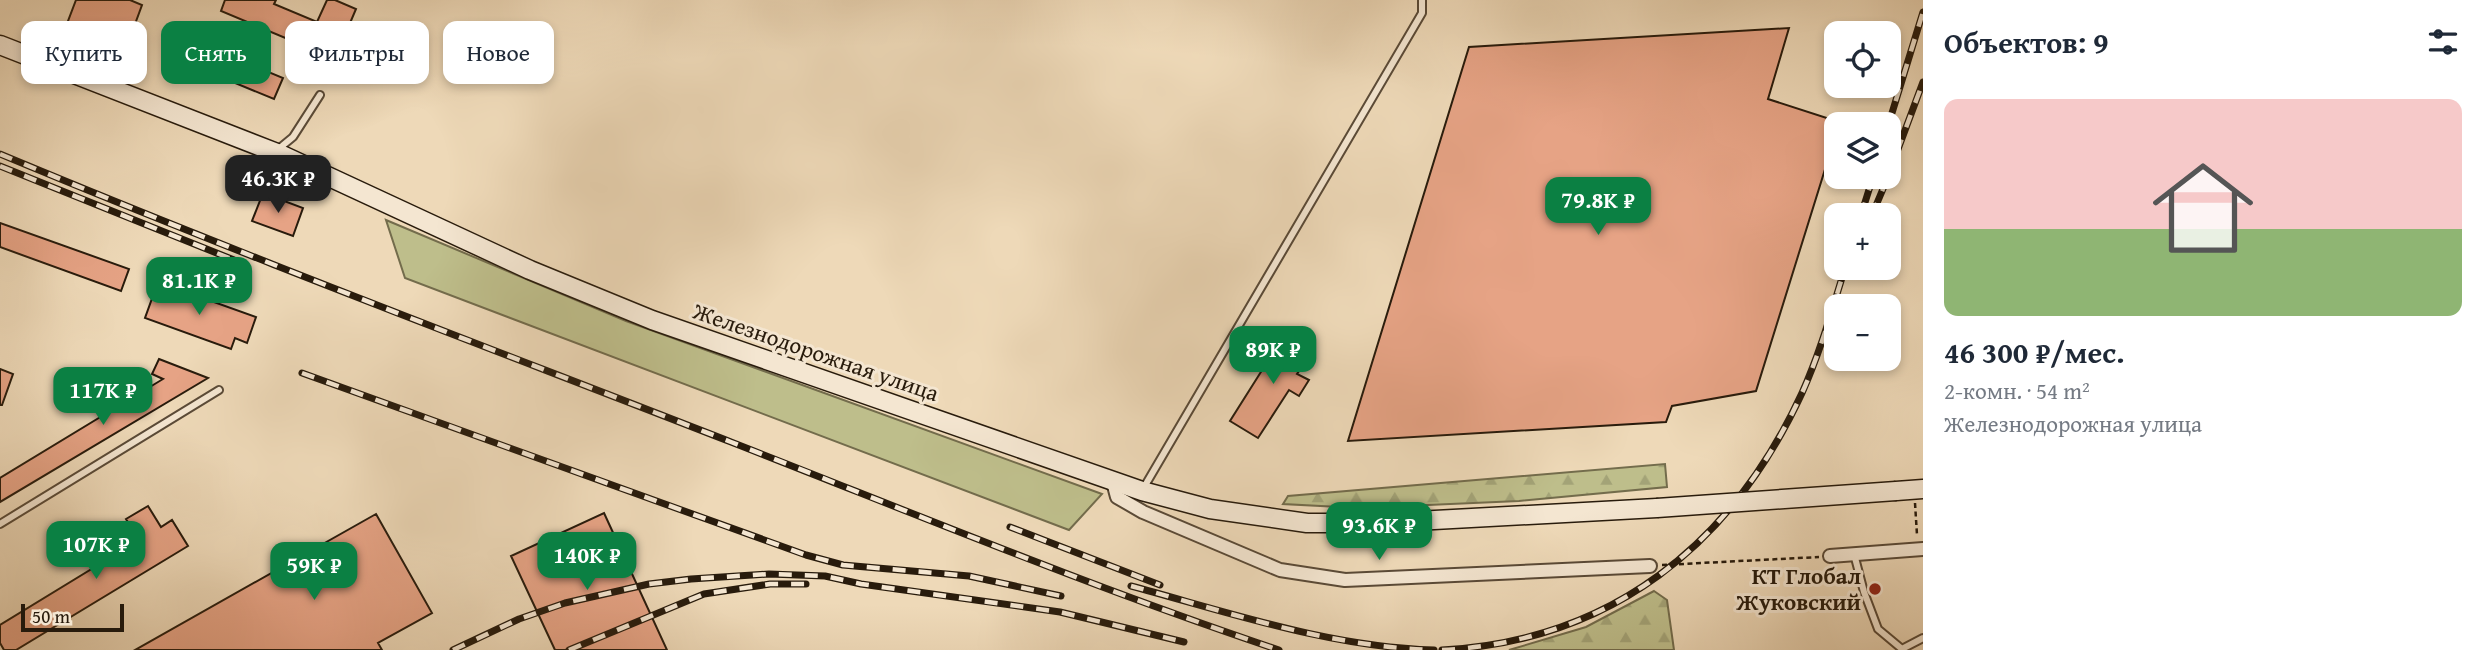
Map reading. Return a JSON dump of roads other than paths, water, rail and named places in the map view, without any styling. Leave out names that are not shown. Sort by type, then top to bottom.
[{"type":"main road","name":"Железнодорожная улица","points":[[0,45],[275,152],[530,270],[652,320],[1113,482],[1210,509],[1307,523],[1379,523],[1657,508],[1911,490]]},
{"type":"street","points":[[1113,482],[1117,497],[1143,512],[1280,570],[1345,580],[1650,566]]},
{"type":"street","points":[[1830,556],[1920,544]]},
{"type":"lane","points":[[1142,491],[1422,13],[1422,0]]},
{"type":"lane","points":[[275,152],[293,137],[320,95]]},
{"type":"lane","points":[[0,524],[219,390]]},
{"type":"lane","points":[[1854,554],[1878,629],[1902,650],[1923,638]]},
{"type":"railway","points":[[1892,112],[1923,12]]},
{"type":"railway","points":[[1901,141],[1923,82]]},
{"type":"railway","points":[[0,154],[273,264],[1004,549],[1279,650]]},
{"type":"railway","points":[[0,166],[234,260]]},
{"type":"railway","points":[[1865,203],[1869,189]]},
{"type":"railway","points":[[1877,203],[1883,189]]},
{"type":"railway","points":[[1442,650],[1503,643],[1560,627],[1612,605],[1659,575],[1702,539],[1740,496],[1773,447],[1802,393],[1841,280]]},
{"type":"railway","points":[[302,373],[806,555],[843,565],[969,576],[1061,596]]},
{"type":"railway","points":[[1010,527],[1160,585]]},
{"type":"railway","points":[[453,650],[519,619],[565,603],[649,584],[769,574],[825,576],[861,584],[1060,612],[1184,642]]},
{"type":"railway","points":[[569,650],[704,594],[770,584],[806,584]]},
{"type":"railway","points":[[1131,586],[1319,636],[1357,643],[1434,650]]},
{"type":"place","name":"КТ Глобал Жуковский","points":[[1875,589]]}]
